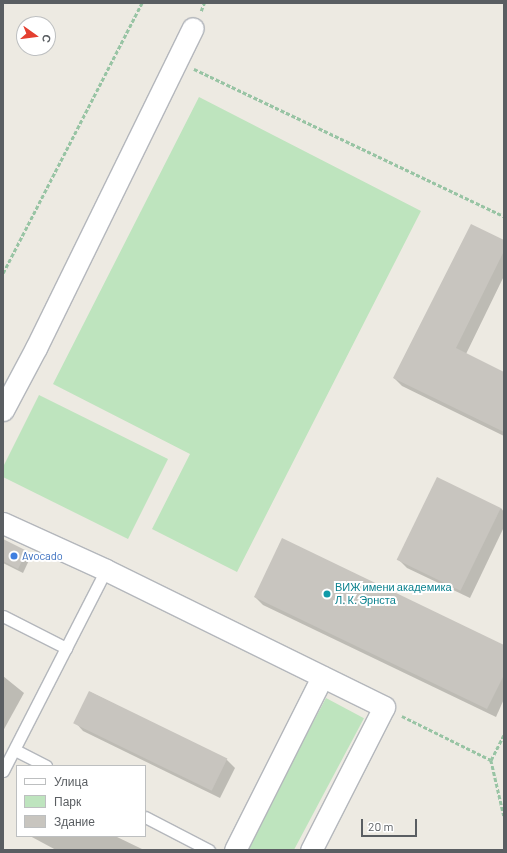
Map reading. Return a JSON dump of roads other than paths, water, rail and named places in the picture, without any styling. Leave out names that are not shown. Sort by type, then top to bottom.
[{"type":"street","points":[[3,410],[193,28]]},
{"type":"street","points":[[3,523],[106,570],[384,707],[311,850]]},
{"type":"street","points":[[234,850],[322,677]]},
{"type":"lane","points":[[3,771],[106,570]]},
{"type":"lane","points":[[3,616],[66,648]]},
{"type":"lane","points":[[14,750],[44,765]]},
{"type":"lane","points":[[146,818],[209,850]]},
{"type":"place","name":"Avocado","points":[[14,556]]},
{"type":"place","name":"ВИЖ имени академика Л. К. Эрнста","points":[[327,594]]}]
